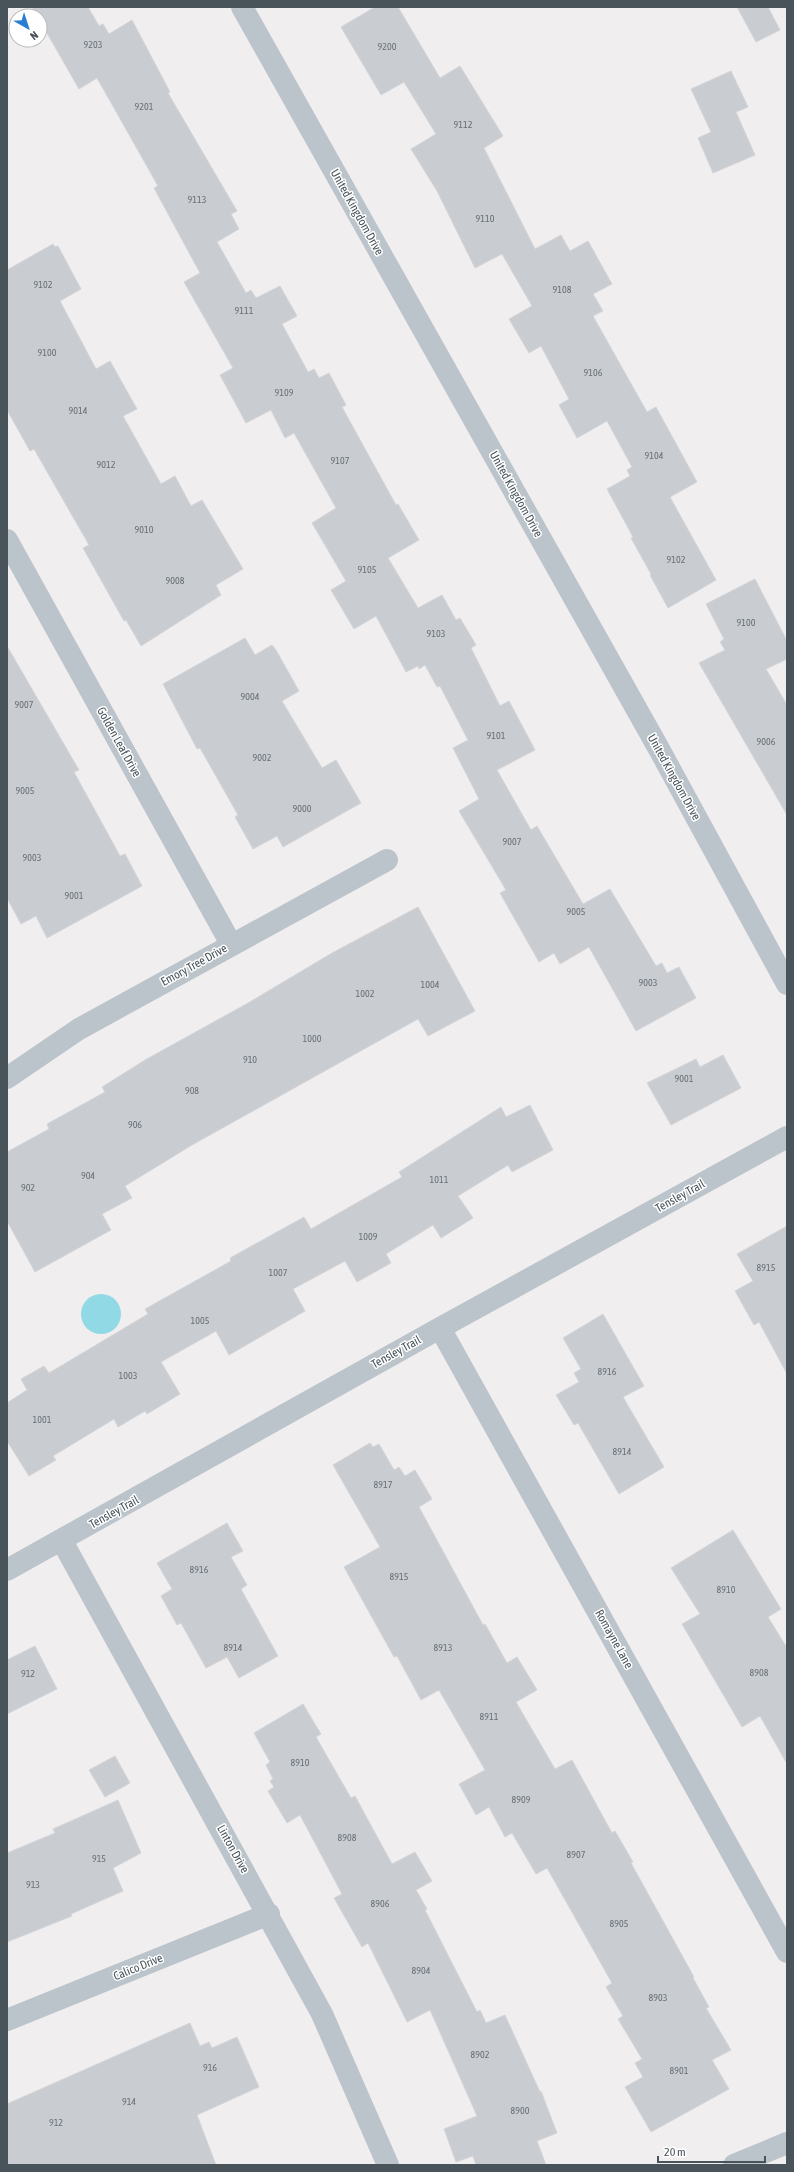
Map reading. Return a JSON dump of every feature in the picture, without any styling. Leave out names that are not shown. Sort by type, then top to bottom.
[{"type":"street","name":"United Kingdom Drive","points":[[242,7],[655,742],[787,984]]},
{"type":"street","name":"Golden Leaf Drive","points":[[7,540],[231,944]]},
{"type":"street","name":"Emory Tree Drive","points":[[7,1078],[79,1029],[231,944],[387,860]]},
{"type":"street","name":"Tensley Trail","points":[[7,1570],[62,1541],[440,1328],[787,1137]]},
{"type":"street","name":"Romayne Lane","points":[[440,1328],[787,1952]]},
{"type":"street","name":"Linton Drive","points":[[62,1541],[269,1914],[322,2014],[388,2165]]},
{"type":"street","name":"Calico Drive","points":[[7,2020],[269,1914]]},
{"type":"street","points":[[734,2165],[787,2143]]},
{"type":"water","points":[[105,1294],[112,1297],[118,1303],[121,1314],[120,1322],[112,1331],[105,1334],[97,1334],[90,1331],[82,1322],[81,1310],[84,1303],[93,1295]]},
{"type":"building","points":[[88,7],[99,26],[103,24],[109,34],[132,20],[170,92],[168,93],[237,211],[231,214],[239,229],[217,242],[246,293],[251,290],[256,298],[280,286],[297,316],[282,324],[308,372],[314,369],[319,378],[329,373],[346,405],[342,407],[396,505],[398,504],[419,540],[388,558],[418,608],[442,595],[456,620],[460,618],[476,645],[471,648],[500,706],[509,701],[535,750],[497,770],[531,830],[537,826],[583,904],[610,889],[656,966],[662,963],[667,973],[679,967],[696,998],[636,1031],[589,947],[560,964],[554,953],[539,962],[500,893],[506,890],[459,811],[479,799],[453,748],[468,740],[440,686],[437,687],[425,665],[419,669],[418,666],[406,672],[376,616],[354,629],[331,590],[346,581],[312,523],[336,508],[294,433],[285,438],[271,410],[246,423],[220,375],[233,368],[184,282],[200,273],[154,188],[158,186],[97,78],[79,89],[48,35],[48,8],[33,8]]},
{"type":"building","points":[[375,7],[398,7],[440,78],[460,66],[503,136],[484,148],[535,249],[561,235],[570,251],[588,241],[612,284],[593,294],[603,311],[593,316],[647,412],[656,407],[697,482],[670,497],[716,580],[668,608],[631,538],[633,537],[607,489],[630,476],[627,470],[632,467],[607,421],[577,438],[559,405],[569,399],[541,346],[529,353],[509,319],[532,306],[502,254],[475,268],[437,191],[411,149],[436,134],[404,82],[381,95],[341,27]]},
{"type":"building","points":[[737,7],[768,7],[780,30],[756,42]]},
{"type":"building","points":[[731,71],[748,107],[736,112],[755,155],[713,173],[698,138],[711,132],[691,89]]},
{"type":"building","points":[[53,244],[55,247],[58,246],[81,289],[60,301],[96,369],[110,361],[137,409],[123,416],[161,484],[175,476],[191,506],[202,500],[243,569],[216,585],[221,595],[141,646],[126,620],[124,621],[83,548],[89,545],[34,449],[30,451],[7,410],[7,270]]},
{"type":"building","points":[[755,579],[787,641],[787,659],[766,669],[787,705],[787,815],[699,663],[725,650],[720,642],[724,639],[706,604]]},
{"type":"building","points":[[245,638],[255,655],[272,645],[276,650],[299,691],[282,701],[322,768],[336,760],[361,803],[283,847],[277,836],[253,849],[235,817],[238,815],[200,748],[197,749],[163,684]]},
{"type":"building","points":[[7,646],[79,770],[74,772],[120,856],[125,854],[142,886],[47,938],[36,916],[21,924],[7,898]]},
{"type":"building","points":[[418,907],[475,1011],[428,1036],[418,1019],[192,1145],[125,1186],[132,1198],[102,1214],[111,1230],[35,1272],[7,1221],[7,1152],[49,1129],[47,1124],[105,1092],[102,1087],[145,1060],[248,1003],[332,953]]},
{"type":"building","points":[[723,1055],[741,1088],[671,1125],[647,1083],[696,1059],[700,1067]]},
{"type":"building","points":[[530,1105],[553,1150],[512,1172],[508,1165],[458,1196],[473,1218],[441,1238],[433,1225],[386,1254],[391,1263],[357,1282],[345,1261],[293,1289],[305,1311],[229,1355],[216,1331],[161,1362],[180,1394],[147,1414],[145,1411],[118,1427],[114,1419],[53,1456],[56,1460],[29,1476],[7,1441],[7,1403],[27,1390],[21,1379],[44,1366],[49,1373],[148,1314],[145,1309],[231,1261],[230,1258],[304,1217],[311,1229],[402,1177],[399,1172],[501,1107],[506,1117]]},
{"type":"building","points":[[787,1226],[787,1374],[759,1322],[754,1325],[735,1291],[753,1281],[737,1254]]},
{"type":"building","points":[[603,1314],[644,1386],[623,1397],[664,1467],[619,1494],[578,1423],[574,1425],[556,1395],[579,1382],[574,1373],[581,1369],[563,1338]]},
{"type":"building","points":[[370,1443],[373,1447],[379,1444],[394,1470],[399,1467],[405,1476],[415,1470],[432,1499],[419,1507],[483,1625],[485,1624],[507,1663],[517,1657],[537,1690],[516,1702],[555,1769],[572,1760],[612,1833],[615,1831],[633,1862],[631,1863],[709,2007],[706,2008],[731,2050],[712,2060],[729,2089],[651,2132],[625,2087],[643,2077],[635,2063],[642,2059],[618,2019],[623,2016],[606,1987],[612,1983],[547,1868],[536,1874],[512,1833],[505,1837],[489,1807],[476,1815],[459,1784],[485,1770],[439,1690],[421,1700],[397,1656],[394,1657],[344,1567],[380,1547],[333,1465]]},
{"type":"building","points":[[227,1523],[243,1551],[231,1557],[247,1585],[241,1589],[278,1656],[239,1678],[227,1657],[206,1668],[181,1623],[177,1625],[161,1596],[172,1589],[157,1563]]},
{"type":"building","points":[[733,1530],[781,1609],[768,1617],[787,1648],[787,1764],[760,1716],[742,1727],[682,1624],[700,1614],[671,1568]]},
{"type":"building","points":[[35,1646],[57,1689],[7,1714],[7,1660]]},
{"type":"building","points":[[303,1704],[321,1734],[316,1737],[351,1798],[355,1796],[392,1864],[415,1852],[432,1881],[416,1890],[427,1909],[425,1910],[477,2012],[480,2010],[486,2023],[505,2015],[540,2092],[541,2091],[557,2133],[537,2141],[546,2165],[476,2165],[473,2156],[456,2162],[444,2129],[477,2116],[430,2010],[407,2022],[368,1943],[362,1947],[334,1898],[342,1894],[300,1815],[287,1823],[268,1791],[274,1787],[270,1781],[273,1779],[266,1765],[270,1762],[254,1733]]},
{"type":"building","points":[[115,1756],[130,1783],[105,1797],[89,1770]]},
{"type":"building","points":[[118,1800],[141,1853],[113,1868],[123,1891],[71,1914],[72,1916],[7,1942],[7,1853],[55,1833],[53,1829]]},
{"type":"building","points":[[190,2023],[200,2046],[209,2042],[212,2048],[237,2037],[259,2087],[197,2115],[216,2165],[7,2165],[7,2104]]}]
